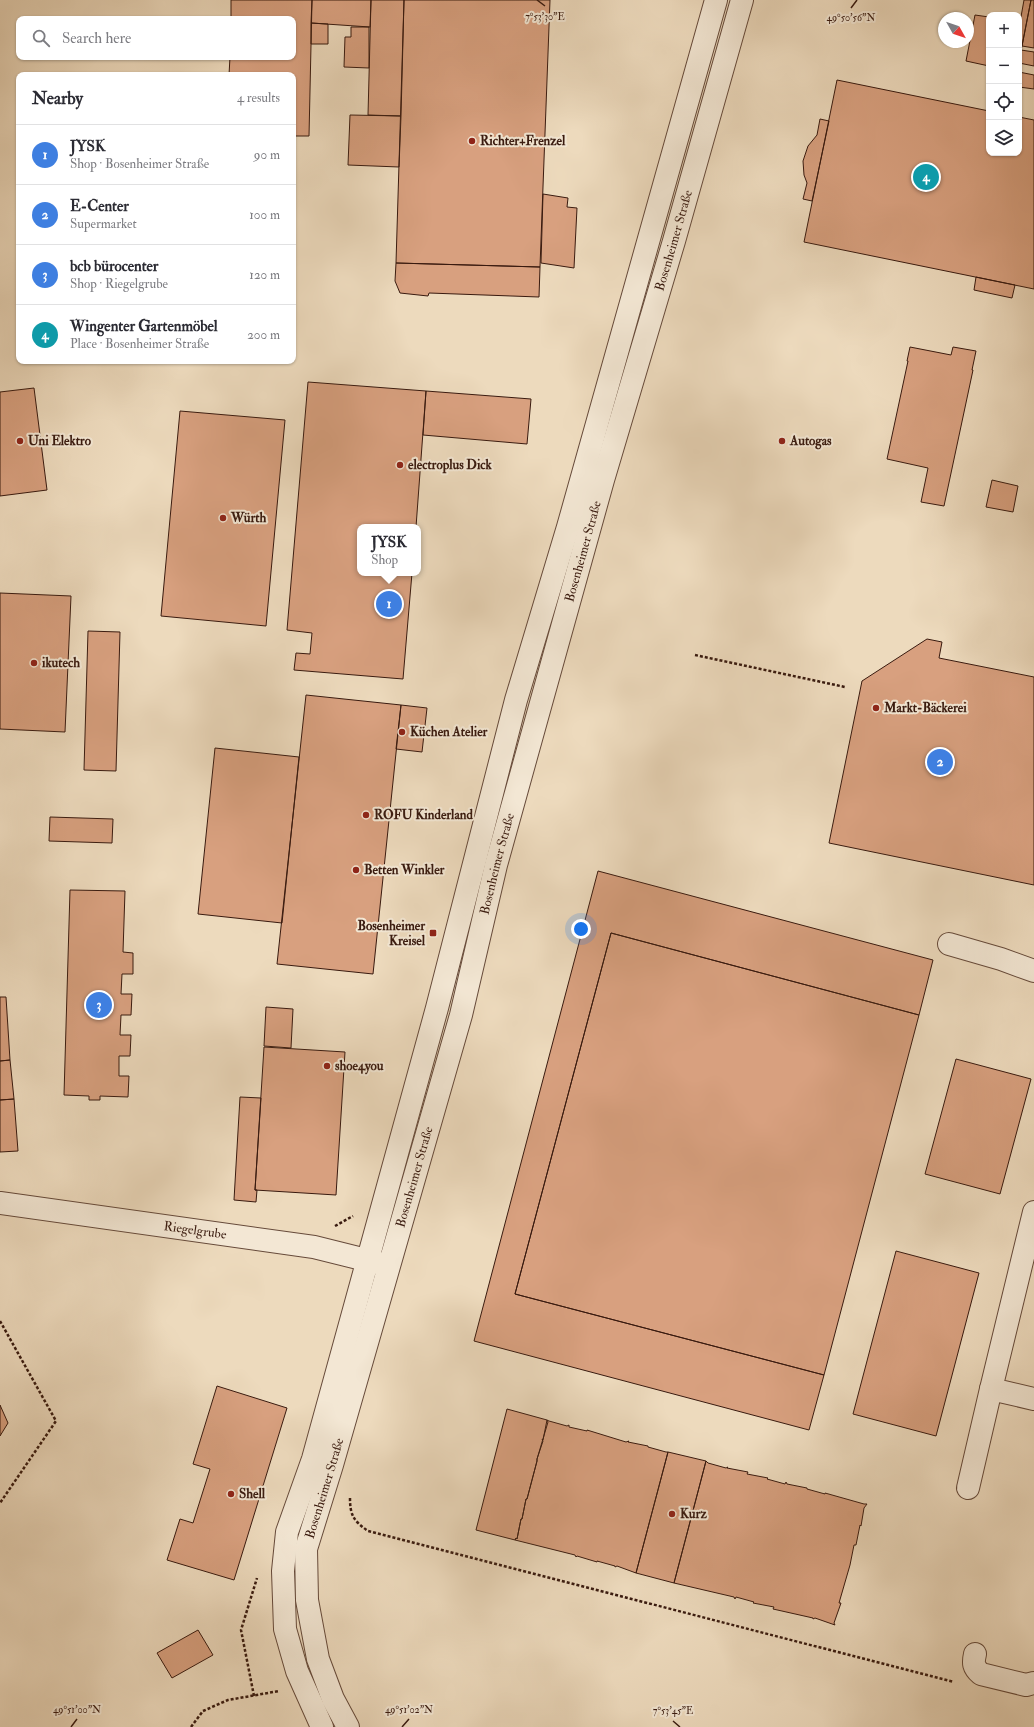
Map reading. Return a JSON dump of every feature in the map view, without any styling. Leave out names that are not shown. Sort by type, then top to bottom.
[{"type":"street","name":"Bosenheimer Straße","points":[[322,1727],[297,1670],[286,1629],[283,1571],[287,1532],[313,1459],[437,1008],[516,700],[568,527],[716,0]]},
{"type":"street","name":"Bosenheimer Straße","points":[[348,1727],[333,1699],[318,1659],[307,1600],[306,1548],[332,1465],[461,1015],[496,865],[599,495],[674,241],[742,0]]},
{"type":"street","points":[[949,944],[1001,959],[1034,971]]},
{"type":"street","name":"Riegelgrube","points":[[0,1203],[314,1247],[389,1265]]},
{"type":"street","points":[[968,1488],[990,1389],[1034,1212]]},
{"type":"street","points":[[990,1389],[1034,1399]]},
{"type":"street","points":[[975,1654],[973,1663],[981,1674],[1026,1685],[1034,1683]]},
{"type":"path","points":[[695,655],[845,687]]},
{"type":"path","points":[[0,1321],[56,1421],[0,1503]]},
{"type":"path","points":[[349,1496],[350,1508],[356,1522],[368,1531],[957,1683]]},
{"type":"path","points":[[191,1727],[203,1711],[228,1700],[304,1686]]},
{"type":"building","points":[[231,0],[312,0],[309,136],[296,136],[296,72],[229,72],[230,60],[296,60],[296,16],[231,16]]},
{"type":"building","points":[[312,0],[371,0],[370,27],[311,23]]},
{"type":"building","points":[[371,0],[404,0],[401,116],[368,115]]},
{"type":"building","name":"Richter+Frenzel","points":[[404,0],[550,0],[540,267],[396,263]]},
{"type":"building","points":[[1024,0],[1031,0],[1022,46],[1022,12]]},
{"type":"building","points":[[1031,0],[1034,0],[1034,48],[1022,46]]},
{"type":"building","points":[[975,15],[986,17],[986,65],[966,61],[969,48],[974,48]]},
{"type":"building","points":[[311,23],[328,24],[328,44],[311,44]]},
{"type":"building","points":[[351,27],[369,27],[369,68],[344,67],[345,37],[351,37]]},
{"type":"building","points":[[1022,50],[1034,52],[1034,66],[1022,64]]},
{"type":"building","points":[[1022,73],[1034,75],[1034,89],[1022,87]]},
{"type":"building","points":[[837,80],[986,110],[986,156],[1022,156],[1022,118],[1034,120],[1034,289],[804,242]]},
{"type":"building","points":[[350,115],[401,116],[399,167],[348,165]]},
{"type":"building","points":[[820,119],[829,121],[812,201],[803,199],[807,183],[804,175],[803,161],[808,146],[817,135]]},
{"type":"building","points":[[543,194],[568,198],[567,207],[577,208],[574,268],[541,263]]},
{"type":"building","points":[[396,263],[540,267],[539,297],[429,293],[428,296],[400,293],[395,281]]},
{"type":"building","points":[[976,277],[1015,285],[1012,298],[974,290]]},
{"type":"building","points":[[910,347],[951,355],[953,347],[976,351],[944,506],[921,502],[928,468],[887,459]]},
{"type":"building","points":[[308,382],[426,391],[416,524],[357,524],[357,576],[412,576],[403,679],[294,670],[296,653],[310,654],[312,633],[287,630]]},
{"type":"building","name":"Uni Elektro","points":[[34,388],[47,490],[0,496],[0,392]]},
{"type":"building","points":[[426,391],[531,399],[527,444],[423,435]]},
{"type":"building","name":"Würth","points":[[180,411],[285,420],[266,626],[161,616]]},
{"type":"building","points":[[992,480],[1018,486],[1013,512],[986,507]]},
{"type":"building","name":"ikutech","points":[[0,593],[71,596],[65,732],[0,729]]},
{"type":"building","points":[[88,631],[120,632],[116,771],[84,770]]},
{"type":"building","points":[[927,639],[942,642],[939,658],[1034,677],[1034,885],[829,843],[862,681]]},
{"type":"building","points":[[306,695],[401,705],[373,974],[277,964]]},
{"type":"building","points":[[401,705],[427,708],[422,752],[396,749]]},
{"type":"building","points":[[215,748],[299,757],[282,923],[198,914]]},
{"type":"building","points":[[50,817],[113,819],[112,843],[49,841]]},
{"type":"building","points":[[598,871],[933,960],[919,1015],[611,933],[515,1294],[824,1375],[809,1430],[474,1341]]},
{"type":"building","points":[[70,890],[125,891],[123,952],[133,953],[133,974],[122,974],[121,994],[132,994],[131,1015],[121,1015],[120,1035],[131,1035],[130,1056],[119,1056],[119,1076],[129,1076],[128,1097],[100,1096],[100,1100],[89,1100],[89,1096],[64,1095]]},
{"type":"building","points":[[611,933],[919,1015],[824,1375],[515,1294]]},
{"type":"building","points":[[0,997],[6,997],[10,1060],[0,1061]]},
{"type":"building","points":[[266,1007],[293,1009],[291,1048],[264,1046]]},
{"type":"building","points":[[264,1047],[345,1052],[336,1195],[255,1190]]},
{"type":"building","points":[[956,1059],[1031,1079],[1000,1194],[925,1174]]},
{"type":"building","points":[[10,1060],[14,1099],[0,1100],[0,1061]]},
{"type":"building","points":[[240,1097],[261,1098],[255,1190],[257,1190],[256,1202],[234,1200]]},
{"type":"building","points":[[14,1099],[18,1151],[0,1152],[0,1100]]},
{"type":"building","points":[[896,1251],[979,1273],[936,1436],[853,1414]]},
{"type":"building","name":"Shell","points":[[217,1386],[287,1408],[234,1580],[167,1560],[180,1519],[193,1523],[210,1469],[193,1464]]},
{"type":"building","points":[[0,1405],[8,1423],[0,1436]]},
{"type":"building","points":[[507,1409],[547,1420],[548,1422],[526,1499],[517,1539],[516,1538],[515,1540],[476,1530]]},
{"type":"building","points":[[547,1420],[668,1452],[636,1573],[617,1566],[615,1567],[515,1540],[516,1538],[517,1539],[526,1499],[543,1441],[542,1439],[543,1440]]},
{"type":"building","points":[[668,1452],[706,1461],[674,1583],[636,1573]]},
{"type":"building","points":[[706,1461],[708,1463],[726,1468],[728,1467],[727,1468],[748,1472],[747,1474],[768,1478],[767,1479],[785,1484],[786,1482],[787,1484],[867,1504],[864,1508],[856,1545],[854,1545],[839,1603],[841,1603],[834,1623],[835,1625],[815,1618],[813,1619],[773,1609],[774,1607],[753,1603],[754,1602],[736,1597],[735,1599],[734,1597],[674,1583]]},
{"type":"building","points":[[198,1630],[213,1655],[172,1678],[157,1653]]},
{"type":"place","name":"Richter+Frenzel","points":[[472,141]]},
{"type":"place","name":"Wingenter Gartenmöbel","points":[[926,177]]},
{"type":"place","name":"Uni Elektro","points":[[20,441]]},
{"type":"place","name":"Autogas","points":[[782,441]]},
{"type":"place","name":"electroplus Dick","points":[[400,465]]},
{"type":"place","name":"Würth","points":[[223,518]]},
{"type":"place","name":"JYSK","points":[[389,604]]},
{"type":"place","name":"ikutech","points":[[34,663]]},
{"type":"place","name":"Markt-Bäckerei","points":[[876,708]]},
{"type":"place","name":"Küchen Atelier","points":[[402,732]]},
{"type":"place","name":"E-Center","points":[[940,762]]},
{"type":"place","name":"ROFU Kinderland","points":[[366,815]]},
{"type":"place","name":"Betten Winkler","points":[[356,870]]},
{"type":"place","name":"Bosenheimer Kreisel","points":[[433,933]]},
{"type":"place","name":"bcb bürocenter","points":[[99,1005]]},
{"type":"place","name":"shoe4you","points":[[327,1066]]},
{"type":"place","name":"Shell","points":[[231,1494]]},
{"type":"place","name":"Kurz","points":[[672,1514]]}]
